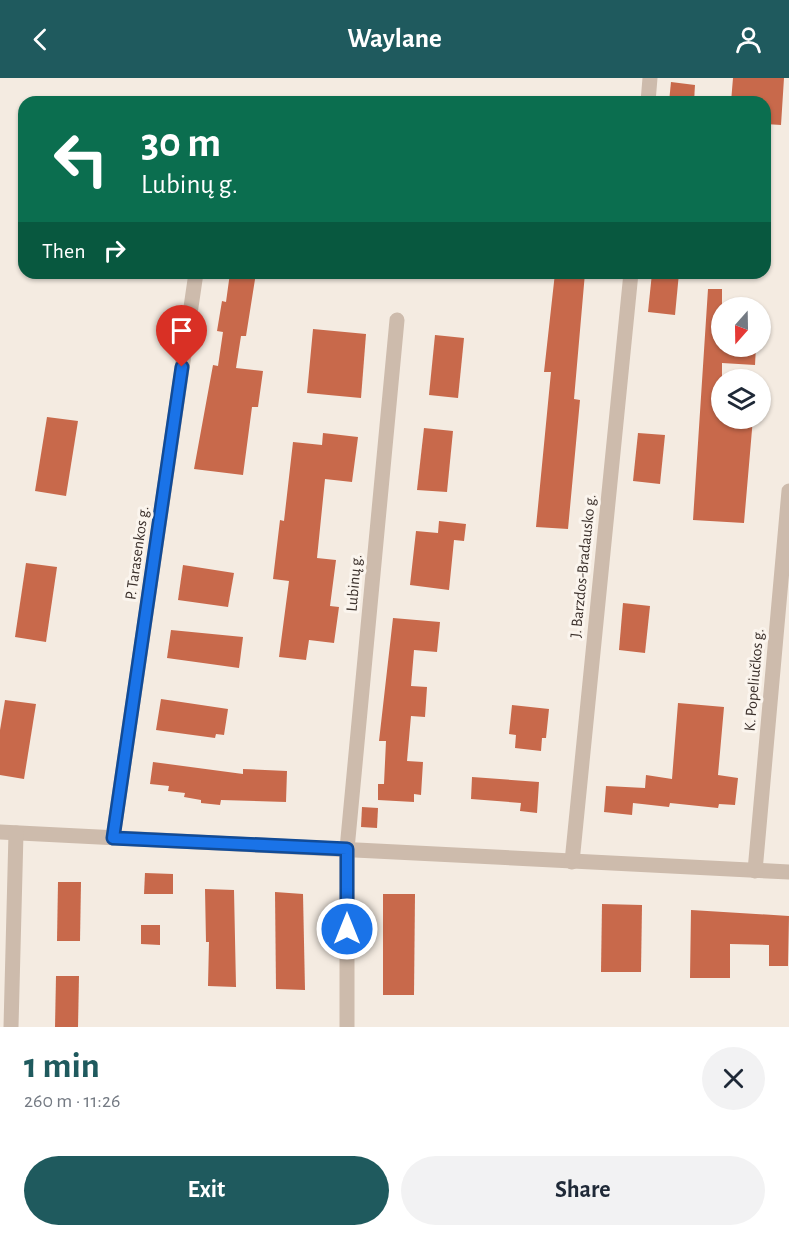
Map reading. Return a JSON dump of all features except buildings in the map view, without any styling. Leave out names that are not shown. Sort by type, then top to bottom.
[{"type":"street","points":[[648,96],[650,78]]},
{"type":"street","name":"P. Tarasenkos g.","points":[[113,838],[195,279]]},
{"type":"street","name":"J. Barzdos-Bradausko g.","points":[[572,862],[630,279]]},
{"type":"street","name":"Lubinų g.","points":[[347,1027],[347,849],[397,320]]},
{"type":"street","name":"K. Popeliučkos g.","points":[[755,871],[789,491]]},
{"type":"street","points":[[11,1027],[8,832],[789,872]]},
{"type":"route","points":[[182,367],[113,838],[347,849],[347,929]]}]
